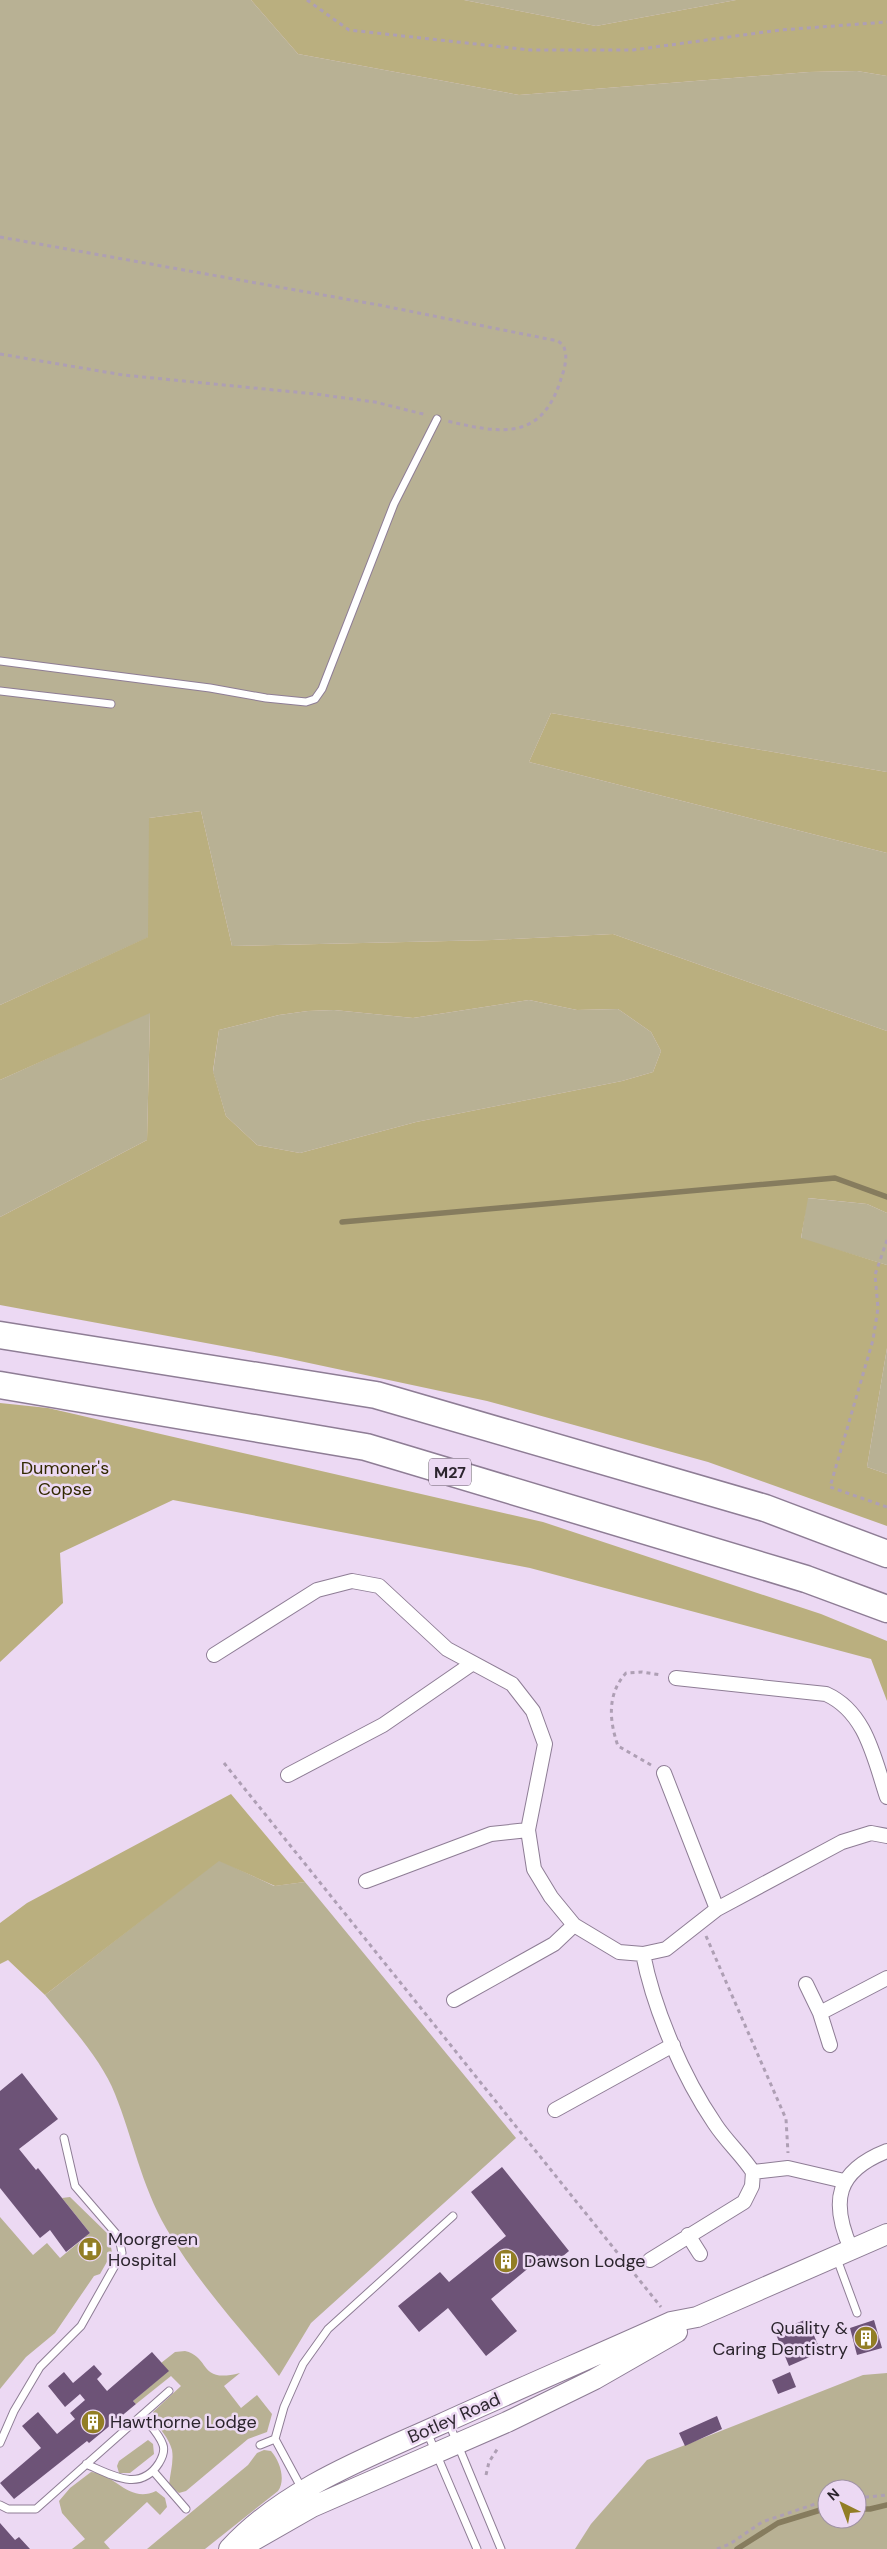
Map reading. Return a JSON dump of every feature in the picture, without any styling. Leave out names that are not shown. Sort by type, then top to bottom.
[{"type":"highway","points":[[0,1335],[376,1395],[765,1508],[887,1554]]},
{"type":"highway","name":"M27","points":[[0,1385],[366,1447],[806,1579],[887,1609]]},
{"type":"main road","name":"Botley Road","points":[[238,2549],[307,2499],[436,2454],[458,2444],[595,2379],[676,2332],[697,2317],[887,2234]]},
{"type":"main road","name":"Botley Road","points":[[229,2549],[245,2531],[307,2499],[427,2431],[671,2322],[697,2317]]},
{"type":"street","points":[[214,1655],[317,1590],[352,1581],[379,1586],[447,1648],[512,1684],[532,1711],[545,1744],[528,1830],[534,1869],[551,1897],[574,1925],[618,1952],[643,1954],[666,1949],[717,1909],[842,1842],[860,1835],[886,1832]]},
{"type":"street","points":[[288,1775],[383,1725],[473,1663]]},
{"type":"street","points":[[676,1678],[826,1694],[835,1698],[856,1718],[872,1749],[887,1797]]},
{"type":"street","points":[[664,1773],[717,1909]]},
{"type":"street","points":[[366,1881],[491,1834],[528,1830]]},
{"type":"street","points":[[454,2000],[554,1944],[574,1925]]},
{"type":"street","points":[[643,1954],[648,1979],[673,2045],[715,2126],[744,2157],[753,2172],[752,2186],[744,2202],[650,2260]]},
{"type":"street","points":[[820,2013],[887,1978]]},
{"type":"street","points":[[806,1984],[820,2013],[830,2045]]},
{"type":"street","points":[[555,2110],[673,2045]]},
{"type":"street","points":[[844,2252],[846,2238],[840,2205],[840,2191],[844,2181],[866,2161],[887,2151]]},
{"type":"street","points":[[753,2172],[788,2168],[844,2181]]},
{"type":"street","points":[[688,2235],[700,2254]]},
{"type":"lane","points":[[0,661],[210,688],[266,698],[306,702],[315,699],[322,689],[394,504],[437,419]]},
{"type":"lane","points":[[0,691],[111,704]]},
{"type":"lane","points":[[0,2443],[14,2411],[40,2367],[80,2326],[122,2253],[118,2237],[75,2186],[64,2138]]},
{"type":"lane","points":[[307,2499],[276,2439],[284,2407],[303,2364],[328,2329],[454,2216]]},
{"type":"lane","points":[[844,2252],[857,2313]]},
{"type":"lane","points":[[0,2505],[8,2509],[36,2509],[143,2416],[170,2390]]},
{"type":"lane","points":[[86,2464],[119,2478],[133,2480],[140,2480],[154,2472],[163,2458],[163,2445],[143,2416]]},
{"type":"lane","points":[[448,2421],[501,2549]]},
{"type":"lane","points":[[427,2431],[476,2549]]},
{"type":"lane","points":[[260,2445],[276,2439]]},
{"type":"lane","points":[[154,2472],[186,2509]]},
{"type":"path","points":[[307,0],[349,30],[530,50],[633,50],[780,30],[887,22]]},
{"type":"path","points":[[0,238],[379,305],[558,341],[562,345],[566,360],[557,393],[538,420],[527,426],[504,430],[473,427],[375,402],[197,380],[123,374],[0,354]]},
{"type":"path","points":[[887,1240],[875,1274],[878,1308],[873,1340],[830,1487],[887,1508]]},
{"type":"path","points":[[664,1773],[618,1746],[611,1727],[611,1704],[618,1682],[626,1673],[642,1672],[676,1678]]},
{"type":"path","points":[[224,1763],[671,2322]]},
{"type":"path","points":[[700,1922],[786,2119],[788,2168]]},
{"type":"path","points":[[486,2480],[485,2471],[489,2462],[504,2442]]},
{"type":"path","points":[[867,2497],[887,2495]]},
{"type":"path","points":[[717,2549],[730,2544],[762,2522],[817,2503]]},
{"type":"shaded area","points":[[0,0],[251,0],[298,54],[519,95],[809,72],[857,71],[887,76],[887,772],[551,713],[529,762],[887,853],[887,1031],[613,934],[492,940],[232,946],[201,811],[149,818],[149,937],[0,1005]]},
{"type":"shaded area","points":[[464,0],[736,0],[596,26]]},
{"type":"shaded area","points":[[529,1000],[577,1010],[618,1009],[651,1032],[661,1051],[653,1072],[622,1081],[416,1122],[300,1153],[257,1145],[226,1116],[213,1072],[219,1030],[279,1015],[308,1011],[334,1010],[413,1018]]},
{"type":"shaded area","points":[[150,1012],[147,1140],[0,1217],[0,1080]]},
{"type":"shaded area","points":[[807,1198],[867,1204],[887,1213],[887,1265],[801,1239]]},
{"type":"shaded area","points":[[887,1348],[887,1474],[867,1467]]},
{"type":"shaded area","points":[[219,1860],[274,1886],[305,1882],[516,2138],[311,2323],[279,2376],[220,2304],[178,2248],[150,2195],[109,2081],[84,2042],[45,1995]]},
{"type":"shaded area","points":[[70,2197],[109,2235],[112,2253],[100,2274],[94,2276],[55,2333],[26,2357],[0,2389],[0,2217],[33,2255],[47,2243],[60,2258],[90,2233],[62,2198]]},
{"type":"shaded area","points":[[185,2351],[193,2354],[211,2372],[217,2375],[240,2373],[224,2386],[241,2408],[257,2395],[272,2414],[267,2432],[248,2439],[186,2491],[179,2493],[169,2485],[172,2450],[153,2412],[181,2386],[171,2376],[136,2404],[133,2401],[168,2371],[161,2363],[175,2352]]},
{"type":"shaded area","points":[[887,2373],[887,2549],[575,2549],[591,2524],[647,2460],[863,2375]]},
{"type":"shaded area","points":[[148,2440],[153,2444],[154,2454],[130,2473],[119,2473],[117,2466],[119,2461]]},
{"type":"shaded area","points":[[264,2450],[271,2451],[279,2465],[282,2482],[278,2491],[205,2549],[147,2549],[248,2465],[257,2453]]},
{"type":"shaded area","points":[[91,2472],[100,2474],[138,2494],[156,2491],[165,2498],[167,2507],[160,2515],[147,2502],[104,2542],[110,2549],[72,2549],[85,2539],[62,2513],[59,2501],[70,2488]]},
{"type":"green space","points":[[251,0],[464,0],[596,26],[736,0],[887,0],[887,76],[857,71],[809,72],[519,95],[298,54]]},
{"type":"green space","points":[[551,713],[887,772],[887,853],[529,762]]},
{"type":"green space","points":[[201,811],[232,946],[492,940],[613,934],[887,1031],[887,1213],[867,1204],[808,1198],[801,1238],[887,1265],[887,1348],[867,1467],[887,1474],[887,1526],[708,1462],[487,1401],[281,1357],[0,1305],[0,1217],[147,1140],[150,1013],[0,1080],[0,1005],[148,937],[149,818]],"holes":[[[529,1000],[577,1010],[618,1009],[651,1032],[661,1051],[653,1072],[622,1081],[416,1122],[300,1153],[257,1145],[226,1116],[213,1071],[219,1030],[279,1015],[334,1010],[413,1018]]]},
{"type":"green space","name":"Dumoner's Copse","points":[[0,1403],[48,1408],[543,1522],[821,1614],[887,1641],[887,1701],[871,1659],[530,1568],[173,1500],[60,1553],[63,1603],[0,1662]]},
{"type":"green space","points":[[231,1794],[305,1882],[275,1886],[219,1861],[45,1995],[8,1960],[0,1964],[0,1923],[27,1903]]},
{"type":"building","points":[[22,2073],[58,2119],[19,2149],[36,2170],[38,2168],[90,2233],[66,2252],[50,2230],[40,2238],[0,2188],[0,2091]]},
{"type":"building","name":"Dawson Lodge","points":[[502,2167],[569,2251],[551,2266],[543,2256],[491,2299],[517,2331],[486,2356],[448,2308],[419,2332],[398,2306],[440,2272],[449,2282],[506,2236],[471,2192]]},
{"type":"building","points":[[807,2319],[821,2352],[789,2366],[775,2332]]},
{"type":"building","name":"Quality & Caring Dentistry","points":[[874,2320],[882,2348],[857,2355],[850,2328]]},
{"type":"building","name":"Hawthorne Lodge","points":[[152,2352],[169,2371],[133,2401],[136,2404],[89,2443],[87,2441],[14,2499],[0,2483],[41,2448],[22,2426],[38,2412],[57,2434],[75,2419],[70,2413],[85,2400],[80,2394],[65,2407],[48,2386],[64,2372],[73,2383],[94,2365],[102,2374],[97,2379],[107,2391]]},
{"type":"building","points":[[790,2372],[796,2387],[778,2394],[772,2380]]},
{"type":"building","points":[[717,2416],[722,2429],[685,2446],[679,2433]]},
{"type":"building","points":[[0,2523],[15,2540],[19,2537],[30,2549],[0,2549]]},
{"type":"waterway","points":[[342,1222],[835,1178],[887,1197]]},
{"type":"waterway","points":[[867,2509],[887,2505]]},
{"type":"waterway","points":[[737,2549],[778,2523],[817,2511]]},
{"type":"place","name":"Moorgreen Hospital","points":[[90,2249]]},
{"type":"place","name":"Dawson Lodge","points":[[506,2261]]},
{"type":"place","name":"Quality & Caring Dentistry","points":[[866,2338]]},
{"type":"place","name":"Hawthorne Lodge","points":[[93,2422]]}]
